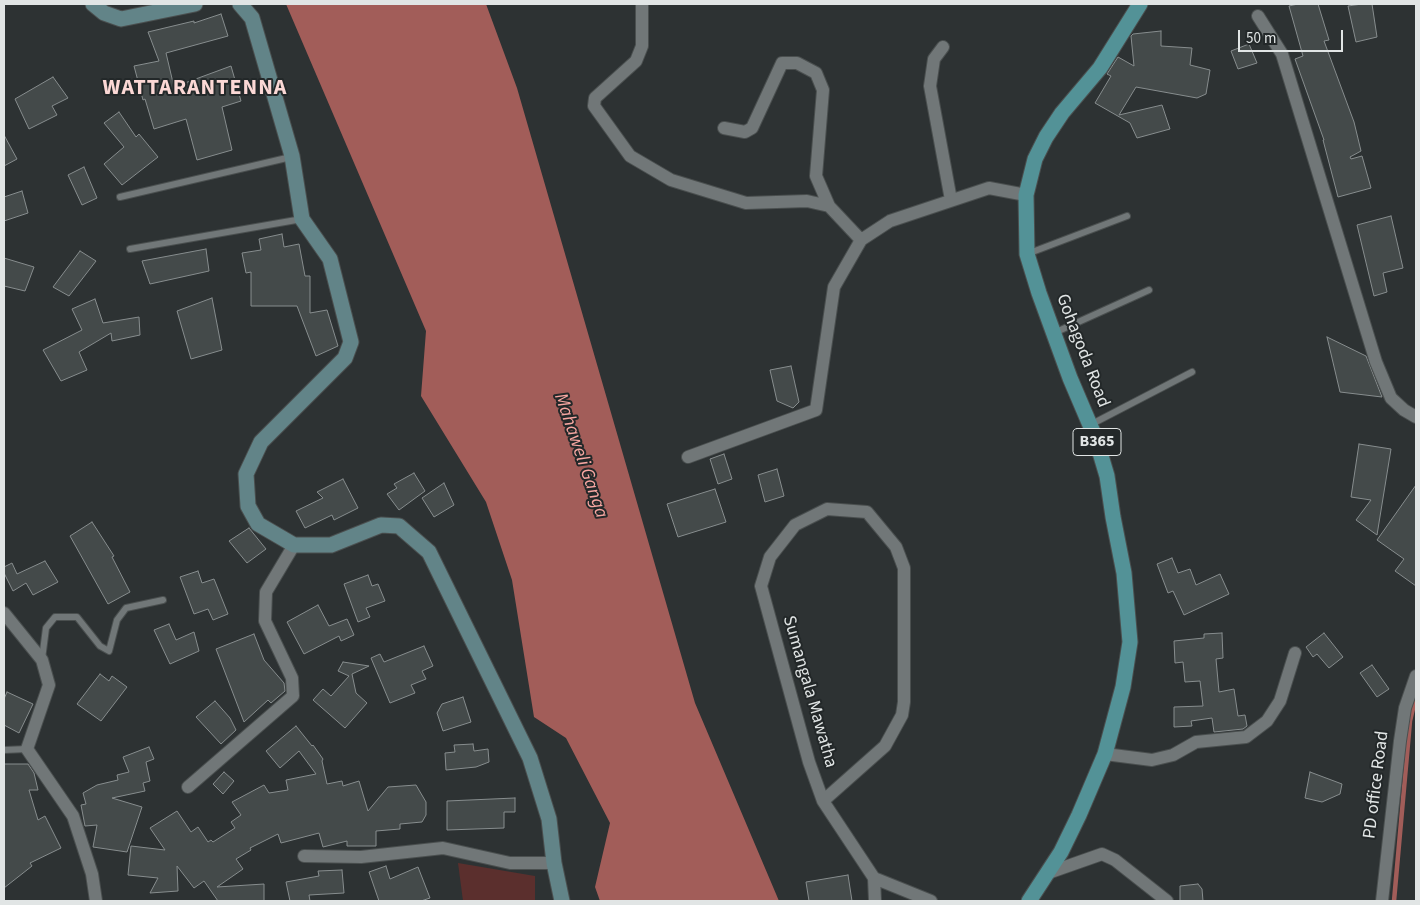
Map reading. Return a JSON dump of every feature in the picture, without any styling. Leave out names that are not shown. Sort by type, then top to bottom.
[{"type":"main road","name":"Gohagoda Road","points":[[1029,901],[1061,852],[1105,754],[1123,687],[1130,642],[1124,573],[1107,476],[1027,254],[1026,195],[1035,159],[1046,137],[1062,113],[1100,68],[1140,4]]},
{"type":"street","points":[[92,4],[104,13],[121,19],[195,4]]},
{"type":"street","points":[[240,4],[252,18],[292,156],[302,219],[330,259],[351,342],[345,358],[261,442],[246,474],[248,506],[258,524],[294,545],[331,545],[381,525],[399,526],[429,552],[530,758],[549,819],[554,863],[562,901]]},
{"type":"street","points":[[642,4],[642,46],[636,61],[596,98],[594,106],[630,156],[671,180],[746,203],[806,201],[830,206]]},
{"type":"street","points":[[1258,16],[1282,54],[1376,362],[1391,398],[1404,410],[1416,417]]},
{"type":"street","points":[[943,46],[934,59],[930,86],[951,200]]},
{"type":"street","points":[[724,128],[745,132],[752,128],[782,63],[797,63],[816,73],[823,90],[816,176],[830,206],[861,240]]},
{"type":"street","points":[[688,456],[816,410],[834,287],[861,240],[890,221],[989,188],[1026,195]]},
{"type":"street","name":"Sumangala Mawatha","points":[[823,801],[885,746],[902,715],[904,702],[904,568],[896,547],[867,512],[827,509],[795,524],[770,557],[761,586],[808,762],[823,801],[874,878]]},
{"type":"street","points":[[188,786],[293,696],[292,678],[265,621],[266,592],[294,545]]},
{"type":"street","points":[[4,613],[42,660],[49,686],[27,749],[73,816],[92,874],[96,901]]},
{"type":"street","points":[[1105,754],[1152,760],[1173,755],[1196,742],[1246,737],[1267,721],[1280,701],[1296,653]]},
{"type":"street","name":"PD office Road","points":[[1382,901],[1401,733],[1405,708],[1416,676]]},
{"type":"street","points":[[304,856],[362,857],[444,848],[510,863],[554,863]]},
{"type":"street","points":[[1048,873],[1102,854],[1115,860],[1167,901]]},
{"type":"street","points":[[874,901],[874,878],[932,901]]},
{"type":"lane","points":[[120,197],[292,156]]},
{"type":"lane","points":[[1027,254],[1126,216]]},
{"type":"lane","points":[[130,249],[302,219]]},
{"type":"lane","points":[[1054,333],[1149,290]]},
{"type":"lane","points":[[1090,425],[1192,372]]},
{"type":"lane","points":[[42,660],[46,628],[55,618],[77,617],[100,646],[110,651],[117,620],[126,608],[163,600]]},
{"type":"lane","points":[[4,750],[27,749]]},
{"type":"shaded area","points":[[458,863],[535,876],[535,901],[463,901]]},
{"type":"water","name":"Mahaweli Ganga","points":[[286,4],[486,4],[517,88],[695,703],[779,901],[600,901],[595,887],[610,823],[566,738],[534,717],[512,580],[486,502],[421,396],[426,331]]},
{"type":"building","points":[[1318,4],[1329,40],[1324,41],[1354,122],[1361,151],[1350,157],[1351,159],[1362,156],[1371,188],[1338,197],[1324,140],[1295,59],[1303,56],[1289,6]]},
{"type":"building","points":[[1372,4],[1377,37],[1356,42],[1348,6]]},
{"type":"building","points":[[221,14],[228,36],[166,53],[174,87],[231,66],[241,101],[222,107],[232,150],[197,160],[186,119],[154,129],[145,99],[143,100],[134,66],[159,61],[148,32],[194,21],[194,23]]},
{"type":"building","points":[[1161,31],[1161,46],[1192,48],[1190,65],[1210,70],[1206,94],[1197,98],[1136,87],[1119,115],[1162,105],[1170,129],[1137,138],[1130,123],[1095,103],[1111,76],[1107,74],[1118,57],[1134,66],[1131,36],[1133,34]]},
{"type":"building","points":[[1249,44],[1257,63],[1238,69],[1231,51]]},
{"type":"building","points":[[53,77],[68,98],[52,106],[57,115],[29,129],[15,99]]},
{"type":"building","points":[[119,112],[136,137],[139,134],[158,157],[122,185],[104,164],[124,147],[104,123]]},
{"type":"building","points":[[4,135],[17,159],[4,166]]},
{"type":"building","points":[[84,167],[97,198],[82,205],[68,175]]},
{"type":"building","points":[[22,191],[28,213],[4,221],[4,197]]},
{"type":"building","points":[[1391,216],[1403,268],[1383,273],[1387,292],[1374,296],[1357,225]]},
{"type":"building","points":[[282,234],[284,247],[299,244],[305,276],[310,276],[310,313],[327,310],[338,346],[316,356],[297,306],[251,306],[251,272],[246,273],[242,253],[261,250],[259,239]]},
{"type":"building","points":[[206,249],[209,271],[150,284],[142,261]]},
{"type":"building","points":[[80,251],[96,261],[69,296],[53,287]]},
{"type":"building","points":[[4,258],[34,267],[25,291],[4,286]]},
{"type":"building","points":[[212,298],[222,350],[191,359],[177,311]]},
{"type":"building","points":[[95,299],[103,323],[139,317],[140,335],[112,341],[111,333],[79,352],[87,370],[61,381],[43,350],[82,330],[72,309]]},
{"type":"building","points":[[1327,337],[1366,356],[1382,397],[1340,392]]},
{"type":"building","points":[[791,366],[799,402],[793,408],[777,401],[770,370]]},
{"type":"building","points":[[1359,444],[1391,449],[1377,535],[1356,520],[1371,500],[1351,497]]},
{"type":"building","points":[[724,454],[732,479],[718,484],[710,459]]},
{"type":"building","points":[[777,469],[784,496],[765,502],[758,475]]},
{"type":"building","points":[[414,473],[425,491],[399,510],[387,494],[397,488],[394,484]]},
{"type":"building","points":[[343,479],[358,508],[334,520],[332,515],[305,528],[296,511],[323,498],[317,492]]},
{"type":"building","points":[[444,483],[454,505],[434,517],[422,498]]},
{"type":"building","points":[[1416,485],[1416,586],[1395,571],[1404,559],[1377,540]]},
{"type":"building","points":[[715,489],[726,522],[678,537],[667,504]]},
{"type":"building","points":[[92,522],[114,556],[112,557],[130,592],[108,604],[70,536]]},
{"type":"building","points":[[249,528],[266,549],[247,563],[229,541]]},
{"type":"building","points":[[1172,558],[1178,573],[1190,569],[1196,585],[1220,574],[1229,594],[1184,615],[1173,591],[1168,593],[1157,564]]},
{"type":"building","points":[[45,561],[58,582],[33,595],[26,583],[13,591],[4,573],[4,567],[12,563],[17,574]]},
{"type":"building","points":[[198,571],[202,583],[214,579],[228,614],[213,620],[208,609],[194,614],[180,577]]},
{"type":"building","points":[[368,575],[372,586],[378,584],[385,601],[366,608],[370,617],[358,622],[344,584]]},
{"type":"building","points":[[318,605],[329,626],[347,619],[354,635],[341,641],[339,636],[304,654],[287,622]]},
{"type":"building","points":[[169,624],[176,640],[194,632],[199,651],[170,664],[154,630]]},
{"type":"building","points":[[1222,633],[1223,658],[1216,659],[1219,692],[1234,689],[1238,716],[1245,715],[1247,726],[1243,729],[1214,732],[1212,718],[1191,721],[1192,726],[1174,727],[1174,707],[1203,706],[1200,681],[1185,682],[1183,662],[1175,663],[1174,641],[1204,638],[1204,634]]},
{"type":"building","points":[[1324,633],[1343,657],[1329,668],[1317,654],[1313,657],[1306,647]]},
{"type":"building","points":[[254,634],[264,660],[284,683],[285,691],[271,703],[268,700],[244,722],[216,649]]},
{"type":"building","points":[[424,646],[433,666],[422,671],[426,679],[411,685],[415,693],[390,703],[371,658],[380,654],[384,662]]},
{"type":"building","points":[[343,662],[369,666],[352,674],[356,693],[367,703],[345,728],[313,700],[323,689],[331,696],[349,676],[338,671]]},
{"type":"building","points":[[1372,665],[1389,689],[1377,697],[1360,673]]},
{"type":"building","points":[[100,674],[109,681],[112,676],[127,687],[101,721],[77,704]]},
{"type":"building","points":[[7,692],[33,704],[19,733],[4,725],[4,699]]},
{"type":"building","points":[[463,697],[471,722],[443,731],[437,713],[442,704]]},
{"type":"building","points":[[215,701],[230,718],[236,730],[221,744],[196,717]]},
{"type":"building","points":[[296,726],[323,759],[327,784],[342,781],[343,786],[359,781],[368,811],[388,787],[416,785],[426,802],[426,815],[422,822],[400,824],[400,829],[376,831],[376,846],[347,846],[347,841],[323,847],[319,833],[281,843],[278,834],[250,848],[251,850],[236,859],[243,869],[217,887],[264,884],[264,901],[218,901],[204,881],[194,888],[177,866],[178,891],[150,893],[158,878],[128,875],[131,846],[165,850],[150,828],[177,811],[191,832],[198,827],[208,842],[211,840],[213,842],[235,828],[231,822],[241,815],[232,802],[264,785],[269,793],[288,790],[286,780],[316,774],[299,751],[280,768],[266,751]]},
{"type":"building","points":[[473,744],[474,751],[488,749],[489,762],[476,767],[446,770],[445,753],[455,752],[454,745]]},
{"type":"building","points":[[149,747],[154,759],[146,762],[150,781],[143,783],[145,791],[112,798],[142,807],[127,852],[93,847],[97,825],[85,826],[81,805],[86,804],[83,793],[97,785],[118,780],[117,775],[129,772],[123,757]]},
{"type":"building","points":[[4,764],[28,764],[34,773],[38,790],[29,790],[38,820],[45,816],[61,848],[30,863],[32,866],[4,888]]},
{"type":"building","points":[[224,772],[234,781],[223,794],[213,784]]},
{"type":"building","points":[[1310,772],[1342,784],[1340,794],[1322,802],[1305,798]]},
{"type":"building","points":[[515,798],[515,812],[504,812],[504,828],[447,830],[447,801]]},
{"type":"building","points":[[386,866],[390,879],[418,867],[430,898],[421,901],[379,901],[369,872]]},
{"type":"building","points":[[342,870],[344,893],[309,895],[310,901],[290,901],[286,882],[319,876],[318,871]]},
{"type":"building","points":[[848,875],[852,901],[809,901],[806,882]]},
{"type":"building","points":[[1198,884],[1202,889],[1203,901],[1180,901],[1180,886]]},
{"type":"waterway","points":[[1394,901],[1410,721],[1416,696]]},
{"type":"district","name":"WATTARANTENNA","points":[[195,89]]}]
